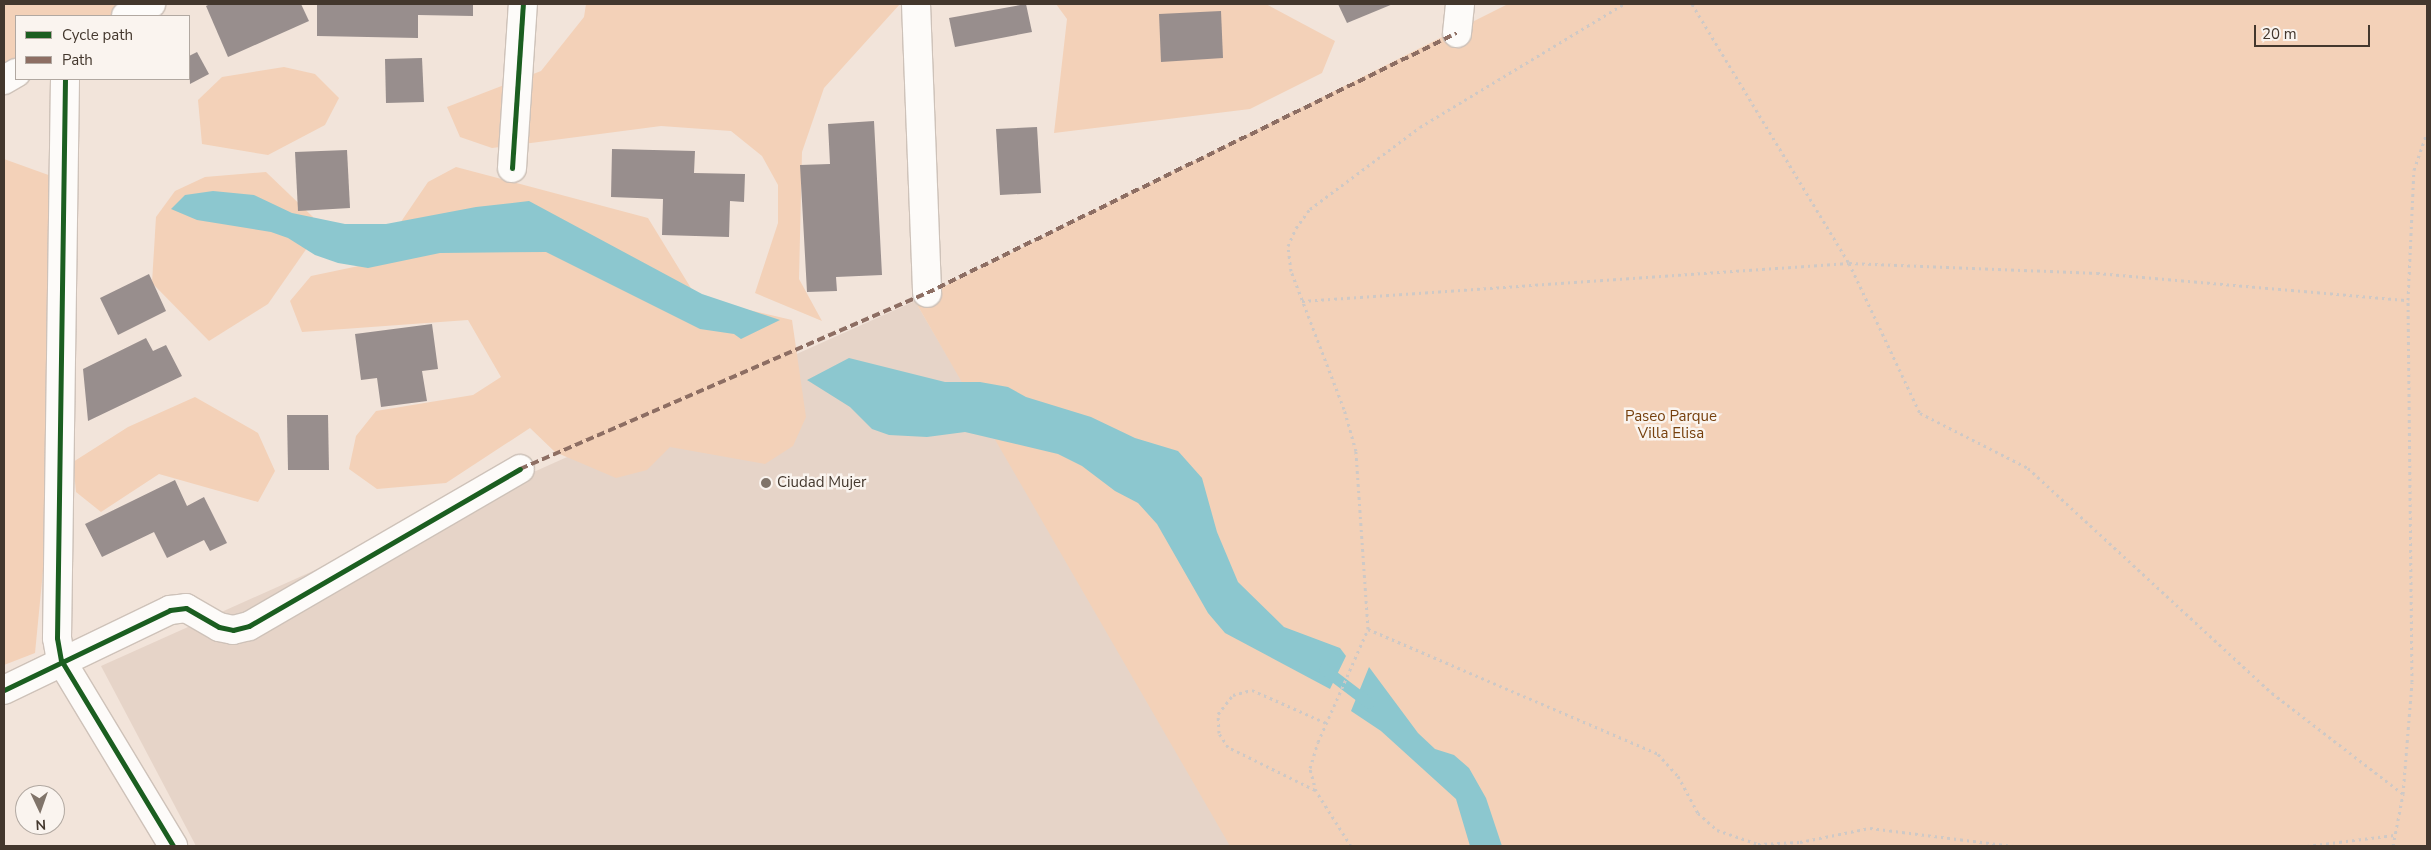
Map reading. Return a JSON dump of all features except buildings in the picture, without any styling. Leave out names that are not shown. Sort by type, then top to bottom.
[{"type":"street","points":[[128,15],[151,4]]},
{"type":"street","points":[[512,168],[523,4]]},
{"type":"street","points":[[916,4],[927,293]]},
{"type":"street","points":[[1457,33],[1460,4]]},
{"type":"street","points":[[4,80],[15,74]]},
{"type":"street","points":[[65,80],[57,638],[61,660],[173,846]]},
{"type":"street","points":[[4,690],[61,660],[178,608],[194,612],[219,627],[233,630],[249,626],[520,469]]},
{"type":"path","points":[[1350,846],[1316,790],[1310,768],[1326,723],[1368,629],[1356,451],[1344,409],[1291,271],[1288,246],[1296,228],[1310,209],[1420,127],[1624,4]]},
{"type":"path","points":[[1692,4],[1849,263],[1920,413],[2028,468],[2272,693],[2403,794]]},
{"type":"path","points":[[2393,846],[2403,794],[2412,682],[2408,300],[2414,170],[2427,133]]},
{"type":"path","points":[[1302,301],[1849,263],[2097,273],[2408,300]]},
{"type":"path","points":[[1368,629],[1658,754],[1678,776],[1698,812],[1717,830],[1758,844],[1800,842],[1870,828],[2013,846]]},
{"type":"path","points":[[1316,790],[1228,747],[1218,733],[1218,714],[1233,695],[1252,690],[1326,723]]},
{"type":"path","points":[[2307,846],[2394,835]]},
{"type":"shaded area","name":"Ciudad Mujer","points":[[915,301],[1236,846],[196,846],[101,666]]},
{"type":"green space","points":[[4,4],[150,4],[137,15],[15,15],[15,80],[4,85]]},
{"type":"green space","points":[[586,4],[900,4],[824,88],[802,152],[799,279],[822,321],[755,293],[778,223],[778,185],[762,156],[731,131],[661,126],[492,148],[460,137],[447,107],[541,71],[584,17]]},
{"type":"green space","points":[[1056,4],[1266,4],[1335,41],[1322,73],[1250,109],[1054,133],[1067,19]]},
{"type":"green space","name":"Paseo Parque Villa Elisa","points":[[1508,4],[2427,4],[2427,846],[1230,846],[915,301]]},
{"type":"green space","points":[[284,67],[315,74],[339,98],[325,125],[268,155],[202,144],[198,100],[222,77]]},
{"type":"green space","points":[[4,159],[54,177],[64,355],[35,653],[4,665]]},
{"type":"green space","points":[[456,167],[648,218],[697,298],[792,320],[806,417],[793,446],[765,464],[670,447],[647,470],[616,478],[555,452],[530,428],[446,483],[377,489],[349,469],[356,436],[376,411],[473,395],[501,377],[468,320],[302,332],[290,301],[311,276],[373,263],[428,182]]},
{"type":"green space","points":[[266,172],[313,217],[307,248],[268,304],[209,341],[152,283],[156,217],[175,191],[205,177]]},
{"type":"green space","points":[[195,397],[258,433],[275,471],[258,502],[159,474],[101,512],[76,492],[73,462],[128,427]]},
{"type":"water","points":[[213,191],[254,195],[292,213],[345,224],[386,224],[476,207],[529,201],[702,294],[780,320],[741,339],[734,334],[700,329],[546,252],[440,253],[368,268],[338,263],[315,255],[288,238],[271,232],[197,220],[171,209],[185,195]]},
{"type":"water","points":[[849,358],[945,382],[980,382],[1008,387],[1026,397],[1091,417],[1135,438],[1178,451],[1202,478],[1217,532],[1238,582],[1284,627],[1340,648],[1346,656],[1330,689],[1225,633],[1208,613],[1157,524],[1138,503],[1115,491],[1082,466],[1058,454],[965,432],[927,437],[889,435],[872,429],[850,407],[807,380]]},
{"type":"water","points":[[1369,667],[1418,733],[1435,749],[1454,755],[1469,768],[1486,798],[1502,846],[1470,846],[1456,799],[1381,731],[1351,711]]},
{"type":"waterway","points":[[1324,669],[1369,703]]},
{"type":"marked path","points":[[520,469],[927,293],[1457,33]]},
{"type":"cycle path","points":[[512,168],[523,4]]},
{"type":"cycle path","points":[[65,80],[57,638],[61,660],[173,846]]},
{"type":"cycle path","points":[[4,690],[170,610],[186,608],[219,627],[233,630],[249,626],[520,469]]},
{"type":"place","name":"Ciudad Mujer","points":[[766,483]]}]
